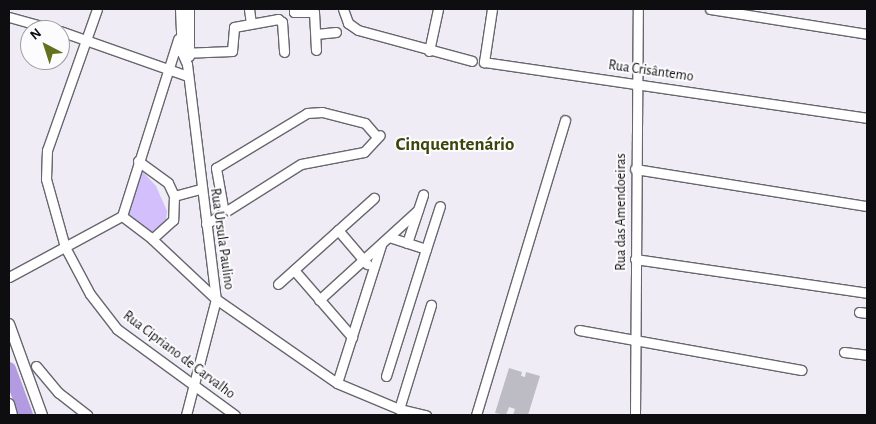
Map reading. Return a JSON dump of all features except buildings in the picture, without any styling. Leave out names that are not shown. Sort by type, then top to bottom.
[{"type":"main road","points":[[9,324],[42,415]]},
{"type":"street","name":"Rua Cipriano de Carvalho","points":[[97,9],[47,150],[46,179],[65,247],[90,294],[117,329],[193,382],[235,415]]},
{"type":"street","name":"Rua Úrsula Paulino","points":[[180,9],[216,299],[186,415]]},
{"type":"street","name":"Rua Úrsula Paulino","points":[[186,53],[189,9]]},
{"type":"street","points":[[249,9],[251,24]]},
{"type":"street","points":[[343,9],[346,18],[354,28],[429,51],[472,61]]},
{"type":"street","points":[[429,51],[438,9]]},
{"type":"street","name":"Rua Crisântemo","points":[[492,9],[484,62],[637,82],[867,118]]},
{"type":"street","name":"Rua das Amendoeiras","points":[[635,415],[635,170],[638,9]]},
{"type":"street","points":[[710,9],[867,34]]},
{"type":"street","points":[[186,53],[232,51],[232,28],[281,19],[294,10],[314,12],[316,50]]},
{"type":"street","points":[[281,19],[284,52]]},
{"type":"street","points":[[9,277],[122,216],[138,161],[170,69],[181,27]]},
{"type":"street","points":[[316,34],[336,32]]},
{"type":"street","points":[[70,33],[188,76]]},
{"type":"street","points":[[206,224],[224,213],[301,164],[364,152],[380,135],[365,123],[322,112],[307,113],[216,168],[224,213]]},
{"type":"street","points":[[476,415],[565,120]]},
{"type":"street","points":[[138,161],[168,183],[174,196],[173,220],[152,239]]},
{"type":"street","points":[[635,170],[867,206]]},
{"type":"street","points":[[174,196],[201,189]]},
{"type":"street","points":[[407,243],[423,195]]},
{"type":"street","points":[[278,284],[374,198]]},
{"type":"street","points":[[386,376],[440,206]]},
{"type":"street","points":[[319,300],[418,210]]},
{"type":"street","points":[[122,216],[152,239],[216,299],[337,383],[399,409],[426,415]]},
{"type":"street","points":[[338,230],[373,271]]},
{"type":"street","points":[[390,237],[426,249]]},
{"type":"street","points":[[337,383],[381,245]]},
{"type":"street","points":[[635,259],[867,293]]},
{"type":"street","points":[[294,270],[352,337]]},
{"type":"street","points":[[399,409],[431,306]]},
{"type":"street","points":[[579,330],[801,370]]},
{"type":"street","points":[[844,352],[867,355]]},
{"type":"street","points":[[36,366],[59,393],[87,415]]},
{"type":"shaded area","points":[[142,171],[156,186],[167,211],[166,222],[152,234],[131,220],[127,207]]},
{"type":"waterway","points":[[9,369],[26,415]]},
{"type":"district","name":"Cinquentenário","points":[[455,145]]}]
